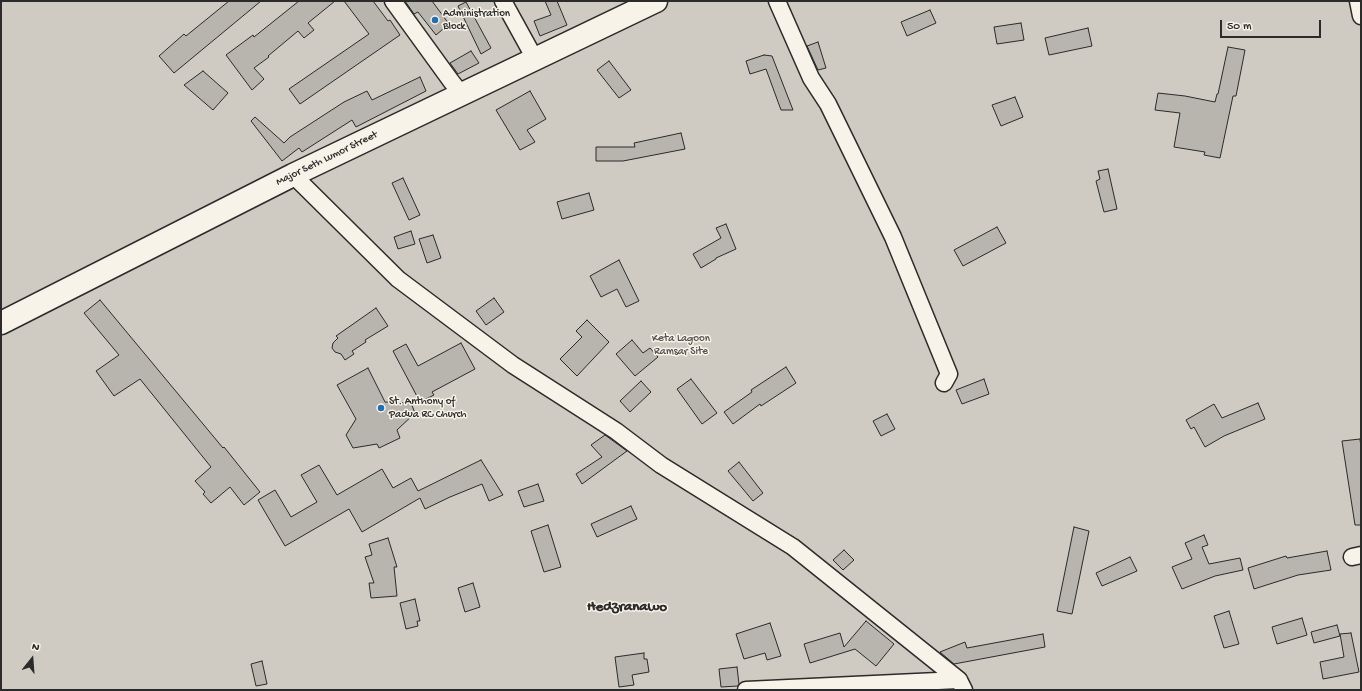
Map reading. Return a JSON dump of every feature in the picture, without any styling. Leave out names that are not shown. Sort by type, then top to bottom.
[{"type":"main road","name":"Major Seth Lumor Street","points":[[1,323],[293,175],[656,1]]},
{"type":"street","points":[[393,1],[462,94]]},
{"type":"street","points":[[503,1],[535,59]]},
{"type":"street","points":[[777,1],[811,78],[828,104],[893,237],[949,374],[944,383]]},
{"type":"street","points":[[1358,1],[1361,16]]},
{"type":"street","points":[[293,175],[398,279],[513,365],[616,431],[661,466],[793,547],[961,685]]},
{"type":"street","points":[[746,690],[961,685]]},
{"type":"green space","name":"Keta Lagoon Ramsar Site","points":[[1,1],[1361,1],[1361,690],[1,690]]},
{"type":"building","points":[[229,1],[261,1],[174,73],[159,56],[184,34],[186,36]]},
{"type":"building","points":[[299,1],[335,1],[308,23],[314,30],[304,38],[298,31],[268,56],[269,57],[254,68],[264,79],[252,90],[226,55],[253,35],[254,37]]},
{"type":"building","points":[[344,1],[373,1],[388,21],[390,20],[400,35],[300,104],[289,89],[369,34]]},
{"type":"building","name":"Administration Block","points":[[405,1],[432,1],[449,24],[436,35],[418,12],[414,14]]},
{"type":"building","points":[[545,1],[557,1],[567,25],[540,36],[534,21],[551,15]]},
{"type":"building","points":[[466,2],[491,48],[481,54],[458,6]]},
{"type":"building","points":[[930,10],[936,23],[907,36],[901,22]]},
{"type":"building","points":[[1021,23],[1024,40],[997,44],[994,27]]},
{"type":"building","points":[[1088,28],[1092,46],[1049,55],[1045,38]]},
{"type":"building","points":[[818,42],[826,68],[818,70],[807,46]]},
{"type":"building","points":[[1228,47],[1245,50],[1236,96],[1233,96],[1220,158],[1204,155],[1205,152],[1174,147],[1180,113],[1155,110],[1158,93],[1185,96],[1215,102]]},
{"type":"building","points":[[471,51],[479,63],[458,74],[450,63]]},
{"type":"building","points":[[764,55],[772,56],[793,110],[781,110],[766,69],[750,74],[746,61]]},
{"type":"building","points":[[609,61],[631,90],[619,98],[597,70]]},
{"type":"building","points":[[203,71],[228,93],[213,110],[184,85]]},
{"type":"building","points":[[420,77],[426,91],[356,127],[352,120],[302,152],[299,148],[282,161],[251,121],[255,117],[284,143],[290,137],[344,102],[367,91],[372,100]]},
{"type":"building","points":[[530,91],[546,119],[527,130],[535,142],[520,150],[496,110]]},
{"type":"building","points":[[1015,97],[1023,117],[1001,126],[992,105]]},
{"type":"building","points":[[681,133],[685,149],[623,161],[596,161],[596,147],[635,147],[634,143]]},
{"type":"building","points":[[1108,169],[1117,209],[1104,212],[1096,181],[1100,179],[1098,171]]},
{"type":"building","points":[[403,178],[420,215],[409,220],[392,183]]},
{"type":"building","points":[[589,193],[594,210],[562,219],[557,202]]},
{"type":"building","points":[[726,224],[736,249],[716,258],[701,268],[693,254],[721,238],[716,228]]},
{"type":"building","points":[[997,227],[1006,243],[963,266],[954,250]]},
{"type":"building","points":[[411,231],[415,244],[398,249],[394,237]]},
{"type":"building","points":[[433,235],[441,258],[427,263],[419,239]]},
{"type":"building","points":[[619,260],[639,301],[626,307],[617,289],[601,297],[590,276]]},
{"type":"building","points":[[494,298],[504,312],[486,325],[476,311]]},
{"type":"building","points":[[100,300],[260,492],[244,505],[230,487],[211,503],[203,494],[205,492],[195,481],[211,467],[140,379],[114,396],[96,371],[119,355],[84,313]]},
{"type":"building","points":[[376,308],[388,326],[365,340],[366,342],[352,351],[354,354],[345,360],[341,354],[335,352],[332,348],[333,343],[338,338],[336,336]]},
{"type":"building","points":[[587,320],[609,342],[577,376],[560,359],[582,337],[576,331]]},
{"type":"building","points":[[632,340],[643,353],[650,348],[658,357],[635,376],[616,354]]},
{"type":"building","points":[[461,343],[475,369],[432,392],[434,395],[420,402],[393,351],[406,344],[418,366]]},
{"type":"building","points":[[786,367],[796,383],[761,406],[760,404],[733,424],[724,412],[752,392],[751,390]]},
{"type":"building","name":"St. Anthony of Padua RC Church","points":[[368,368],[385,402],[411,403],[415,413],[397,430],[400,438],[379,448],[377,444],[353,448],[346,435],[356,419],[337,385]]},
{"type":"building","points":[[691,379],[717,413],[702,424],[677,389]]},
{"type":"building","points":[[984,379],[989,394],[962,404],[956,390]]},
{"type":"building","points":[[641,381],[651,392],[630,412],[620,401]]},
{"type":"building","points":[[1258,403],[1265,419],[1224,436],[1205,447],[1194,427],[1191,429],[1186,420],[1214,404],[1222,418]]},
{"type":"building","points":[[887,414],[895,429],[881,436],[873,421]]},
{"type":"building","points":[[605,435],[627,451],[582,484],[576,474],[602,457],[591,445]]},
{"type":"building","points":[[1360,439],[1361,525],[1355,525],[1342,441]]},
{"type":"building","points":[[481,460],[503,495],[489,501],[482,484],[425,509],[420,498],[362,532],[349,509],[285,546],[258,500],[275,490],[291,517],[317,502],[301,475],[319,465],[337,495],[382,469],[393,488],[411,478],[418,491]]},
{"type":"building","points":[[739,462],[763,493],[753,501],[728,471]]},
{"type":"building","points":[[538,484],[544,501],[524,507],[518,491]]},
{"type":"building","points":[[631,506],[637,519],[597,537],[591,524]]},
{"type":"building","points":[[548,525],[561,567],[544,572],[531,531]]},
{"type":"building","points":[[1074,527],[1089,531],[1072,614],[1057,611]]},
{"type":"building","points":[[1204,535],[1208,545],[1202,547],[1209,564],[1240,558],[1243,570],[1215,576],[1182,589],[1172,567],[1192,559],[1185,543]]},
{"type":"building","points":[[388,538],[397,567],[394,567],[397,596],[371,598],[369,583],[374,583],[365,557],[372,555],[369,544]]},
{"type":"building","points":[[844,550],[854,560],[843,570],[833,560]]},
{"type":"building","points":[[1327,551],[1331,570],[1298,575],[1254,589],[1248,568],[1286,556],[1287,558]]},
{"type":"building","points":[[1130,557],[1137,571],[1102,586],[1096,573]]},
{"type":"building","points":[[473,583],[480,607],[465,612],[458,588]]},
{"type":"building","points":[[415,599],[420,621],[417,621],[418,626],[406,629],[400,603]]},
{"type":"building","points":[[1229,611],[1239,644],[1224,648],[1214,616]]},
{"type":"building","points":[[1302,618],[1307,635],[1277,644],[1272,627]]},
{"type":"building","points":[[866,621],[894,644],[876,666],[855,649],[810,663],[804,644],[840,633],[844,647]]},
{"type":"building","points":[[770,623],[781,656],[767,660],[765,653],[744,659],[736,634]]},
{"type":"building","points":[[1337,625],[1340,636],[1314,643],[1311,632]]},
{"type":"building","points":[[1351,633],[1359,672],[1323,679],[1320,662],[1344,657],[1340,634]]},
{"type":"building","points":[[1043,634],[1045,647],[954,664],[940,652],[965,642],[967,648]]},
{"type":"building","points":[[644,653],[644,659],[647,659],[649,672],[632,675],[634,685],[619,687],[615,657]]},
{"type":"building","points":[[262,661],[267,684],[256,686],[251,664]]},
{"type":"building","points":[[737,667],[738,686],[721,687],[719,669]]},
{"type":"place","name":"Administration Block","points":[[435,20]]},
{"type":"place","name":"St. Anthony of Padua RC Church","points":[[381,408]]},
{"type":"district","name":"Hedzranawo","points":[[627,608]]}]
